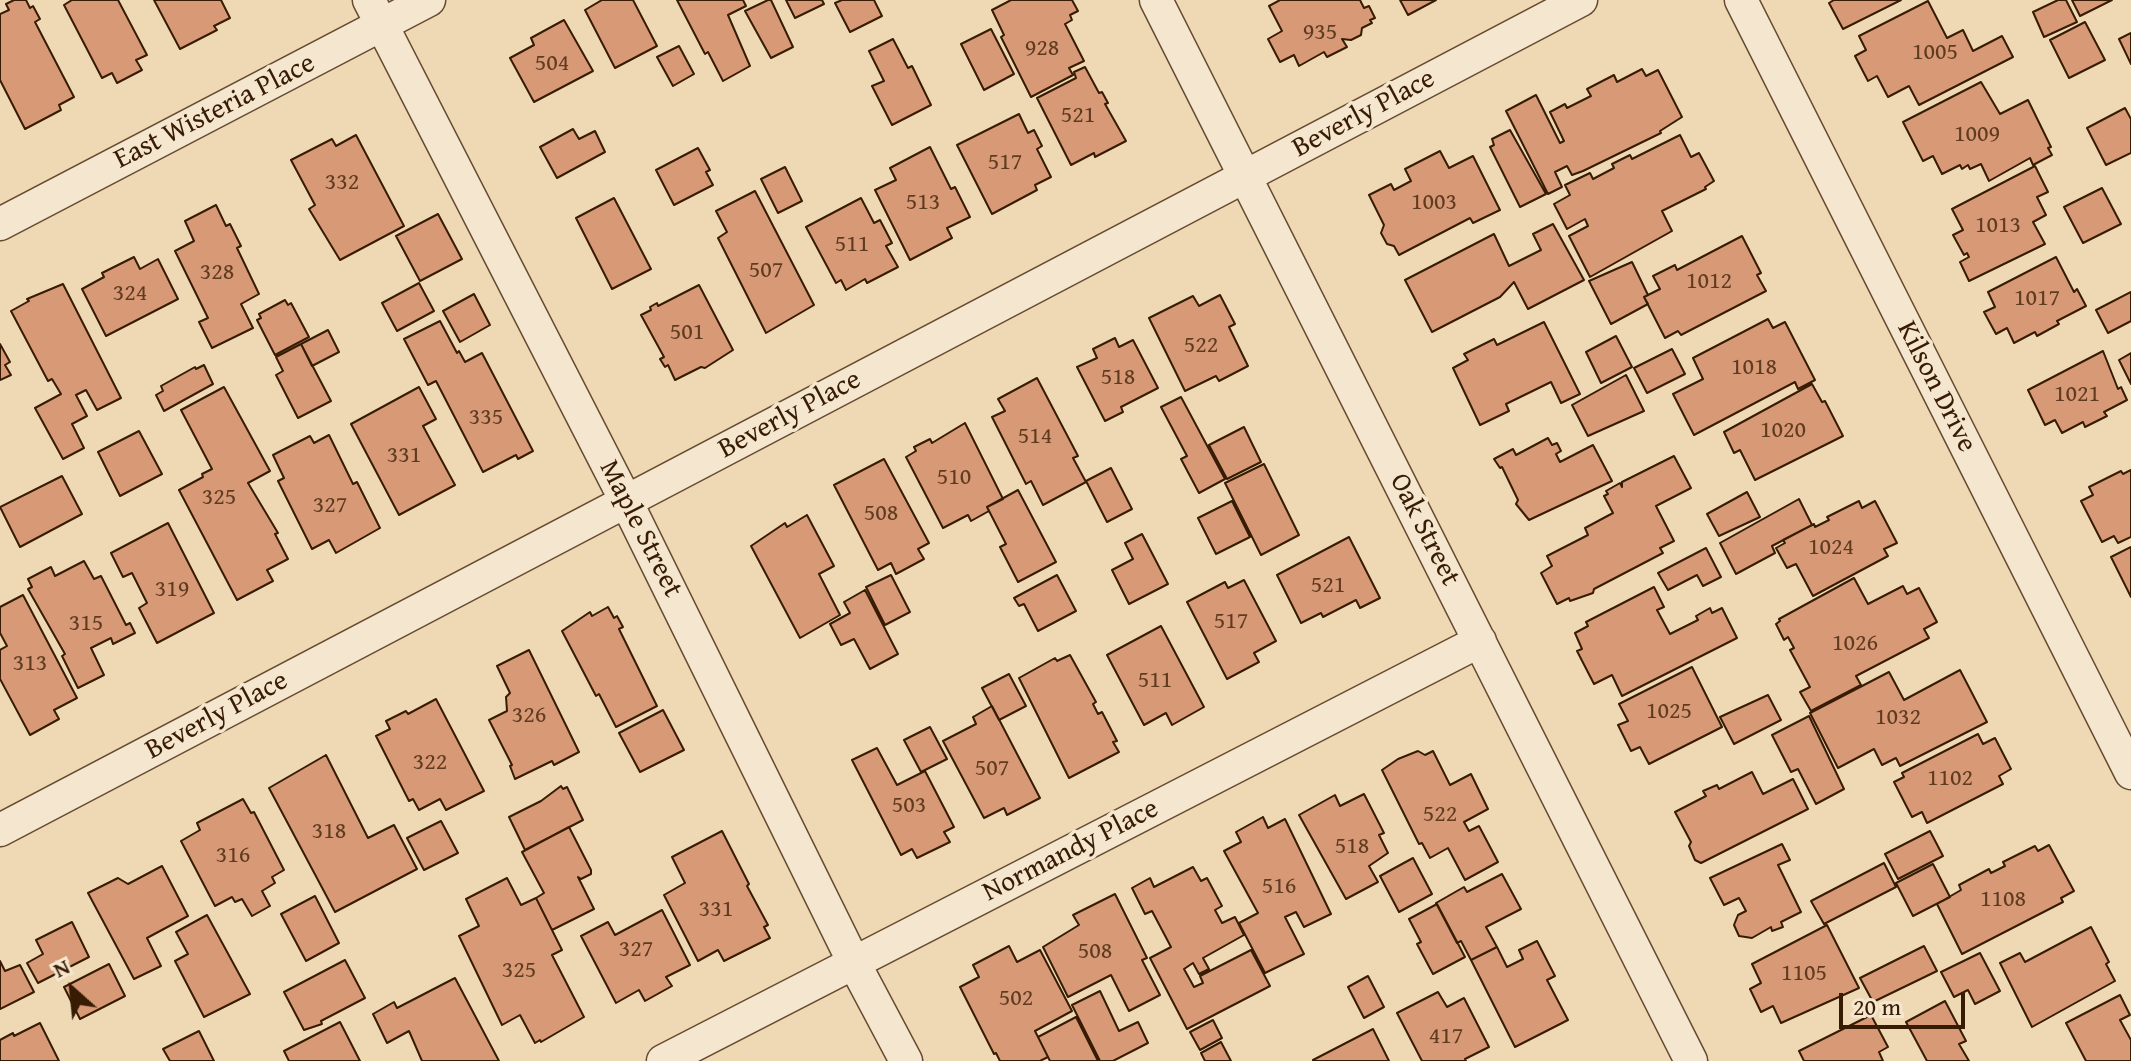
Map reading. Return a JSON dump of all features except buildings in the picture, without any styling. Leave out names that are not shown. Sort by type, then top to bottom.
[{"type":"street","name":"East Wisteria Place","points":[[0,224],[375,13],[429,0]]},
{"type":"street","name":"Oak Street","points":[[1156,0],[1691,1061]]},
{"type":"street","name":"Beverly Place","points":[[0,830],[1581,0]]},
{"type":"street","name":"Kilson Drive","points":[[1741,0],[2131,773]]},
{"type":"street","name":"Maple Street","points":[[375,13],[626,501],[854,963],[906,1061]]},
{"type":"street","name":"Normandy Place","points":[[663,1061],[1480,641]]}]
